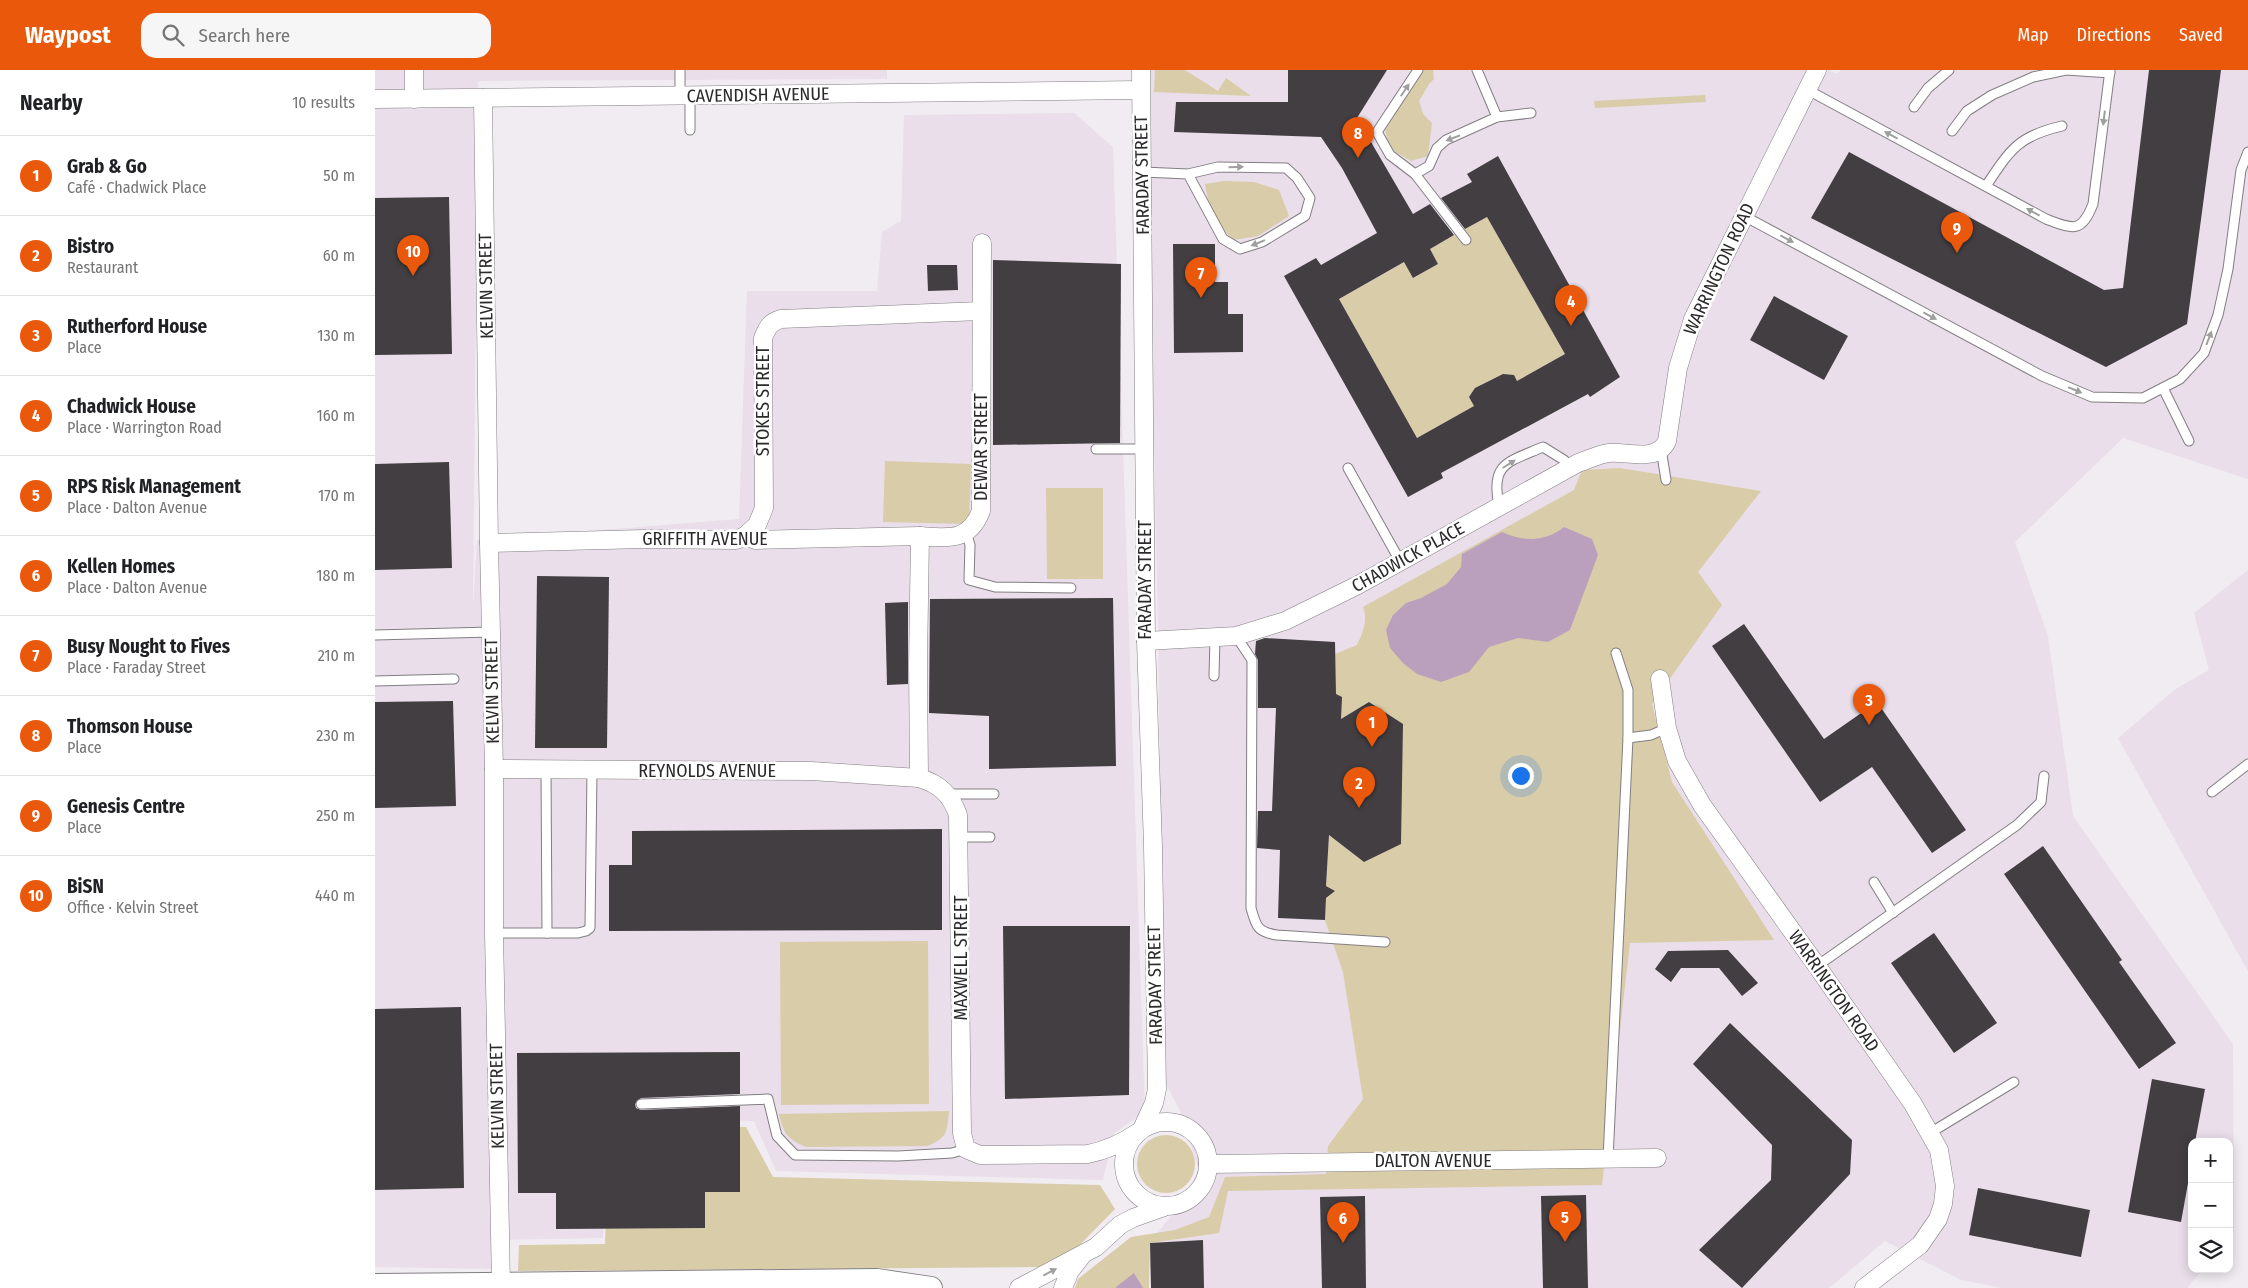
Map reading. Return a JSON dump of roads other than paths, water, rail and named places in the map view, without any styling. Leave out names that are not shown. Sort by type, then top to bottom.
[{"type":"street","points":[[414,70],[415,98]]},
{"type":"street","name":"FARADAY STREET","points":[[1139,1131],[1154,1103],[1157,1089],[1153,846],[1146,642],[1141,70]]},
{"type":"street","name":"WARRINGTON ROAD","points":[[1661,449],[1667,441],[1678,368],[1693,319],[1817,70]]},
{"type":"street","name":"CAVENDISH AVENUE","points":[[375,99],[1141,90]]},
{"type":"street","name":"KELVIN STREET","points":[[483,98],[494,770],[494,933],[501,1284]]},
{"type":"street","name":"DEWAR STREET","points":[[967,532],[978,518],[982,502],[982,243]]},
{"type":"street","name":"STOKES STREET","points":[[745,536],[757,525],[764,508],[763,338],[767,328],[773,322],[790,318],[981,312]]},
{"type":"street","name":"CHADWICK PLACE","points":[[1146,642],[1237,636],[1285,621],[1358,585],[1569,468],[1608,453],[1647,454],[1661,449]]},
{"type":"street","points":[[949,794],[931,781],[919,778],[920,536],[953,537],[967,532]]},
{"type":"street","name":"GRIFFITH AVENUE","points":[[489,543],[644,539],[736,540],[745,536],[756,540],[920,536]]},
{"type":"street","name":"WARRINGTON ROAD","points":[[1660,679],[1667,728],[1677,761],[1702,805],[1913,1104],[1939,1150],[1945,1186],[1943,1204],[1938,1219],[1920,1245],[1865,1288]]},
{"type":"street","name":"REYNOLDS AVENUE","points":[[494,770],[811,772],[919,778]]},
{"type":"street","name":"MAXWELL STREET","points":[[949,794],[958,815],[960,837],[962,1133],[966,1149]]},
{"type":"street","name":"FARADAY STREET","points":[[1157,1089],[1171,1114],[1181,1125]]},
{"type":"street","points":[[966,1149],[980,1155],[1088,1154],[1105,1151],[1121,1144],[1139,1131],[1161,1122],[1181,1125],[1192,1131],[1201,1140],[1207,1151],[1209,1164],[1203,1186],[1187,1202],[1176,1206],[1149,1210],[1120,1225],[1109,1237],[1081,1256],[1019,1288]]},
{"type":"street","points":[[1120,1225],[1125,1211],[1126,1180],[1123,1166],[1124,1154],[1129,1143],[1139,1131]]},
{"type":"street","points":[[1088,1154],[1113,1167],[1142,1200],[1153,1205],[1165,1207]]},
{"type":"street","name":"DALTON AVENUE","points":[[1209,1164],[1657,1158]]},
{"type":"street","points":[[1063,1288],[1070,1271],[1081,1256]]},
{"type":"street","points":[[375,1285],[877,1280],[901,1286],[931,1288]]},
{"type":"lane","points":[[680,70],[690,130]]},
{"type":"lane","points":[[1418,70],[1377,132],[1390,155],[1415,174],[1466,240]]},
{"type":"lane","points":[[1477,70],[1497,117]]},
{"type":"lane","points":[[1914,108],[1928,88],[1949,70]]},
{"type":"lane","points":[[1806,89],[2046,219],[2064,226],[2078,227],[2086,222],[2093,204],[2110,71],[2066,70],[2033,77],[1992,95],[1967,111],[1953,131]]},
{"type":"lane","points":[[1415,174],[1429,166],[1437,148],[1446,140],[1497,117],[1531,113]]},
{"type":"lane","points":[[1986,186],[2003,160],[2018,144],[2037,131],[2062,126]]},
{"type":"lane","points":[[1744,216],[2042,376],[2092,398],[2143,398],[2180,379],[2204,353],[2219,315],[2228,269],[2241,170],[2248,152]]},
{"type":"lane","points":[[1143,172],[1188,174],[1218,167],[1286,168],[1297,178],[1310,198],[1308,210],[1305,216],[1261,242],[1239,249],[1223,239],[1188,174]]},
{"type":"lane","points":[[2163,388],[2189,441]]},
{"type":"lane","points":[[1499,506],[1495,489],[1497,476],[1503,466],[1543,448],[1564,460],[1569,468]]},
{"type":"lane","points":[[1096,449],[1145,449]]},
{"type":"lane","name":"WARRINGTON ROAD","points":[[1661,449],[1666,480]]},
{"type":"lane","points":[[1348,468],[1400,561]]},
{"type":"lane","points":[[967,532],[970,545],[969,580],[995,587],[1071,588]]},
{"type":"lane","points":[[375,635],[491,632]]},
{"type":"lane","points":[[1237,636],[1252,660],[1251,908],[1256,925],[1264,933],[1277,935],[1385,942]]},
{"type":"lane","points":[[1214,676],[1215,637]]},
{"type":"lane","points":[[1609,1159],[1628,738],[1628,690],[1616,653]]},
{"type":"lane","points":[[375,681],[454,679]]},
{"type":"lane","points":[[1628,738],[1651,735],[1667,728]]},
{"type":"lane","points":[[2212,792],[2248,764]]},
{"type":"lane","points":[[546,770],[547,933]]},
{"type":"lane","points":[[494,933],[578,933],[590,928],[592,770]]},
{"type":"lane","points":[[1817,966],[2017,825],[2041,802],[2044,776]]},
{"type":"lane","points":[[949,794],[994,794]]},
{"type":"lane","points":[[960,837],[990,837]]},
{"type":"lane","points":[[1874,882],[1893,912]]},
{"type":"lane","points":[[1931,1133],[2014,1082]]},
{"type":"lane","points":[[641,1104],[768,1099],[777,1136],[795,1155],[898,1156],[952,1153],[966,1149]]},
{"type":"place","name":"Thomson House","points":[[1358,158]]},
{"type":"place","name":"Genesis Centre","points":[[1957,253]]},
{"type":"place","name":"BiSN","points":[[413,276]]},
{"type":"place","name":"Busy Nought to Fives","points":[[1201,298]]},
{"type":"place","name":"Chadwick House","points":[[1571,326]]},
{"type":"place","name":"Rutherford House","points":[[1869,725]]},
{"type":"place","name":"Grab & Go","points":[[1372,747]]},
{"type":"place","name":"Bistro","points":[[1359,808]]},
{"type":"place","name":"RPS Risk Management","points":[[1565,1242]]},
{"type":"place","name":"Kellen Homes","points":[[1343,1243]]}]
